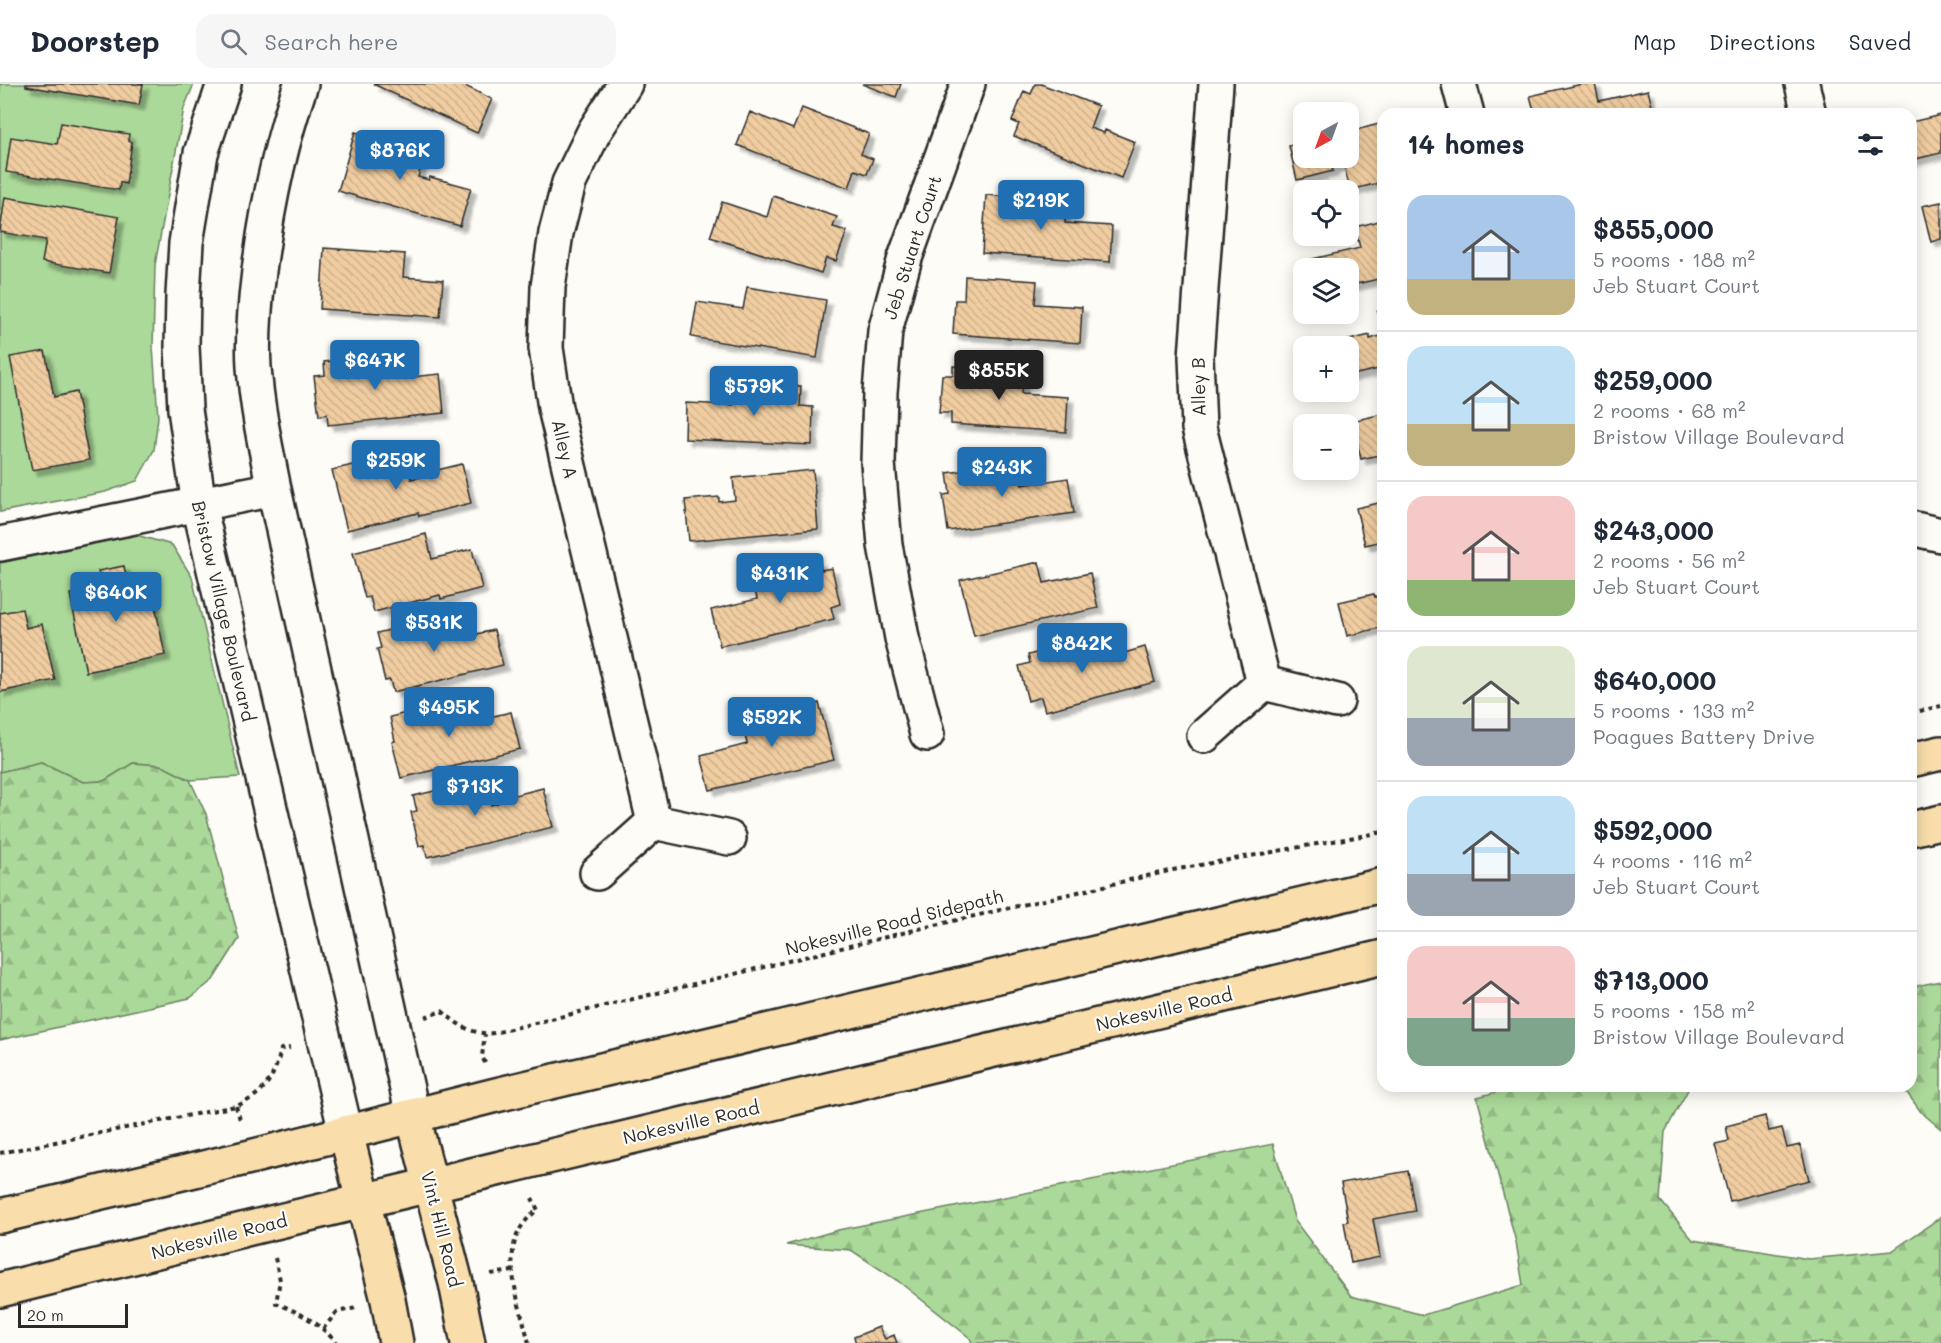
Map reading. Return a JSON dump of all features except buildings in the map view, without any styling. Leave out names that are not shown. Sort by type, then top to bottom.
[{"type":"main road","points":[[1917,759],[1941,753]]},
{"type":"main road","points":[[1917,828],[1941,822]]},
{"type":"main road","points":[[0,1216],[1377,886]]},
{"type":"main road","name":"Nokesville Road","points":[[0,1290],[1377,958]]},
{"type":"main road","name":"Vint Hill Road","points":[[413,1116],[456,1283],[468,1343]]},
{"type":"main road","points":[[346,1133],[388,1300],[396,1343]]},
{"type":"street","name":"Bristow Village Boulevard","points":[[224,84],[201,153],[186,243],[182,346],[185,410],[199,505],[346,1133]]},
{"type":"street","points":[[301,84],[275,169],[262,244],[254,316],[257,404],[413,1116]]},
{"type":"street","name":"Alley A","points":[[625,84],[594,132],[569,183],[556,233],[551,265],[546,348],[555,408],[654,822]]},
{"type":"street","name":"Jeb Stuart Court","points":[[927,734],[902,638],[885,545],[878,463],[880,393],[885,331],[905,258],[968,84]]},
{"type":"street","name":"Alley B","points":[[1216,84],[1196,357],[1199,428],[1264,682]]},
{"type":"street","points":[[1459,84],[1465,108]]},
{"type":"street","points":[[1802,84],[1808,108]]},
{"type":"street","points":[[0,544],[274,489]]},
{"type":"street","points":[[1917,529],[1941,535]]},
{"type":"street","points":[[1204,736],[1264,682],[1337,701]]},
{"type":"street","points":[[597,873],[654,822],[729,838]]},
{"type":"path","points":[[1917,712],[1941,706]]},
{"type":"path","name":"Nokesville Road Sidepath","points":[[485,1034],[514,1029],[927,927],[1173,870],[1377,833]]},
{"type":"path","points":[[421,1018],[442,1011],[461,1026],[485,1034],[482,1056]]},
{"type":"path","points":[[0,1153],[236,1106],[256,1096],[271,1080],[281,1049],[297,1047]]},
{"type":"path","points":[[236,1106],[243,1127]]},
{"type":"path","points":[[529,1343],[513,1271],[512,1250],[514,1238],[525,1220],[538,1210],[530,1193]]},
{"type":"path","points":[[494,1273],[513,1271]]},
{"type":"path","points":[[280,1280],[276,1303],[304,1316],[323,1329],[336,1343]]},
{"type":"path","points":[[323,1329],[337,1312]]},
{"type":"green space","points":[[0,84],[194,84],[184,108],[155,265],[153,347],[158,417],[154,450],[137,481],[105,492],[0,512]]},
{"type":"green space","points":[[136,535],[172,545],[192,577],[240,777],[190,780],[160,765],[133,763],[104,781],[83,782],[41,762],[0,772],[0,563]]},
{"type":"green space","points":[[41,762],[83,782],[104,781],[133,763],[160,765],[190,780],[206,814],[239,939],[213,980],[190,998],[0,1040],[0,772]]},
{"type":"green space","points":[[1941,981],[1941,1129],[1921,1112],[1906,1092],[1917,1092],[1917,986]]},
{"type":"green space","points":[[1497,1092],[1687,1092],[1665,1132],[1660,1200],[1693,1240],[1809,1259],[1892,1251],[1941,1217],[1941,1343],[972,1343],[970,1338],[898,1281],[851,1250],[786,1245],[838,1230],[1273,1144],[1295,1221],[1351,1296],[1423,1315],[1523,1285],[1516,1242],[1477,1097]]}]
